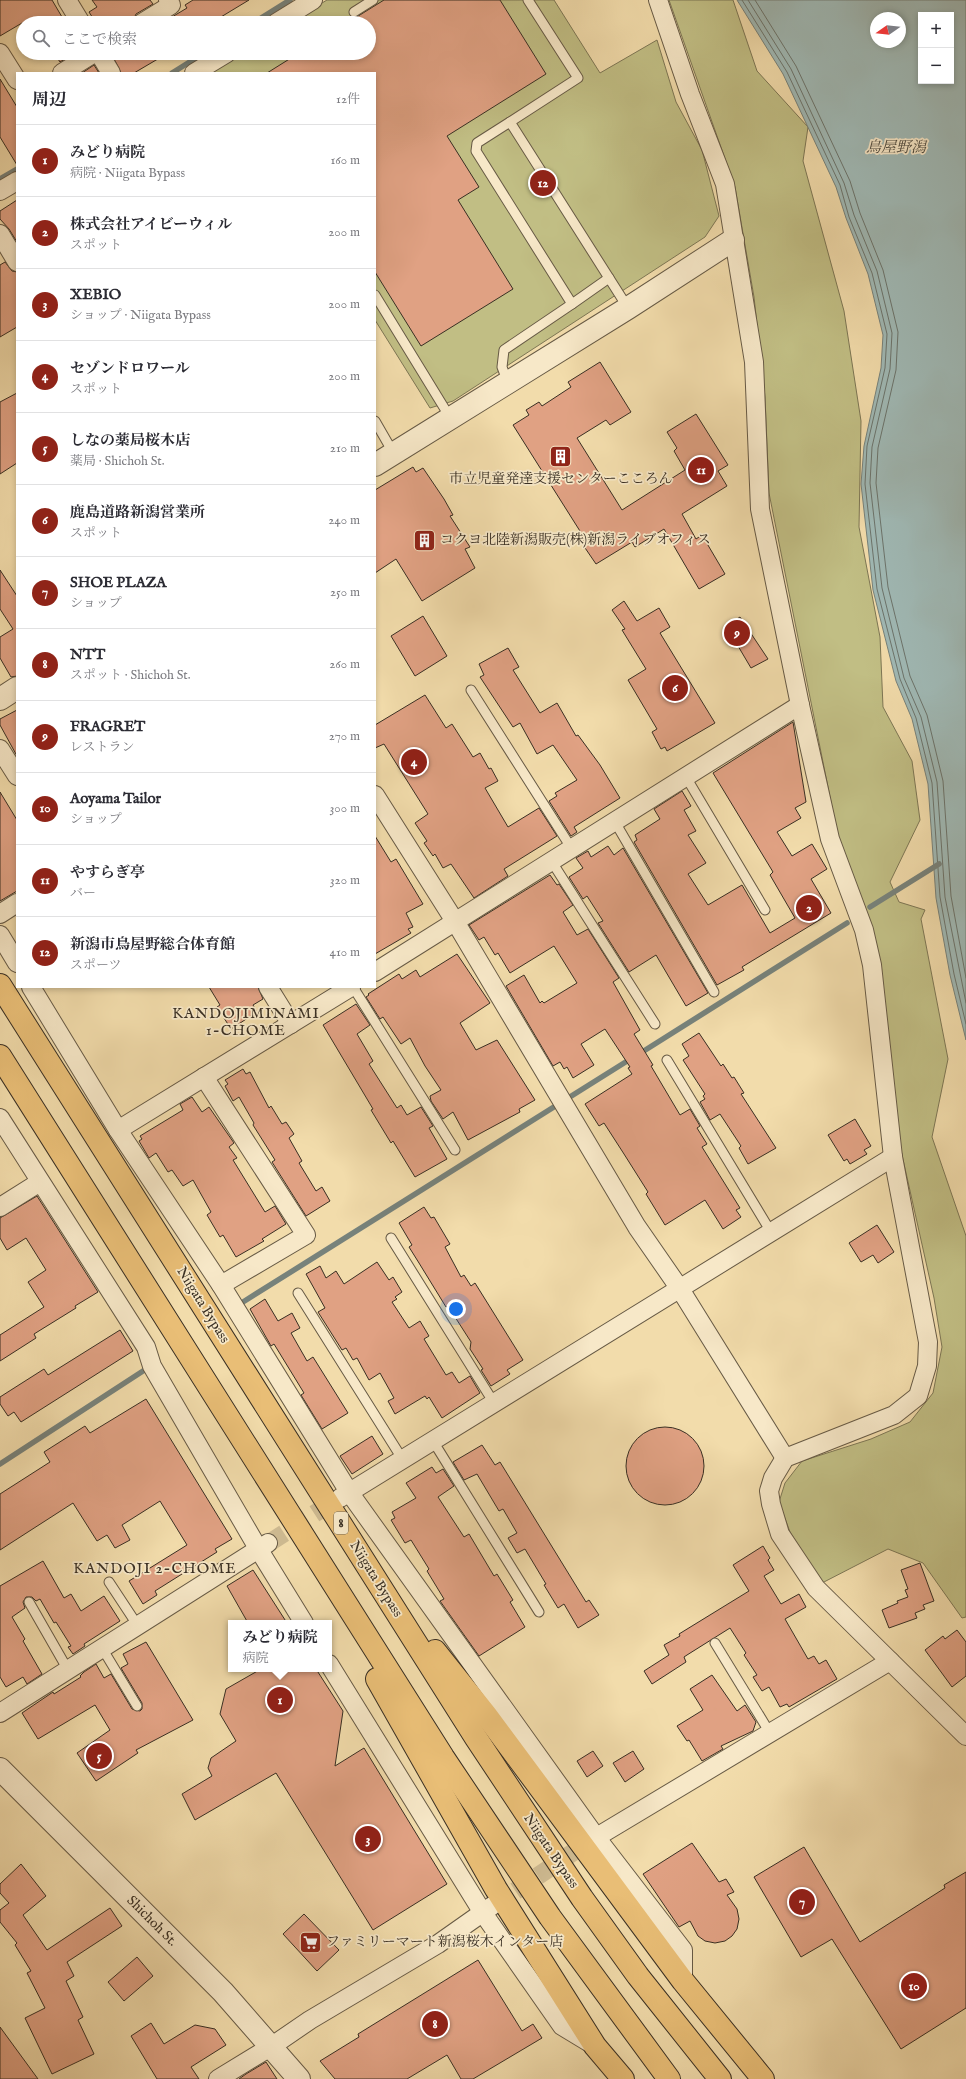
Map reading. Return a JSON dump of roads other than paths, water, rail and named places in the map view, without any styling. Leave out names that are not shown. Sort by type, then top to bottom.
[{"type":"highway","name":"Niigata Bypass","points":[[0,985],[476,1738],[582,1898],[638,1976],[696,2052],[720,2079]]},
{"type":"highway","points":[[0,1056],[443,1757],[545,1911],[667,2076]]},
{"type":"highway","points":[[239,1434],[496,1889],[595,2046],[624,2079]]},
{"type":"highway","points":[[368,1567],[486,1715],[683,1981],[759,2075]]},
{"type":"street","points":[[67,0],[77,16]]},
{"type":"street","points":[[153,16],[171,5],[168,0]]},
{"type":"street","points":[[287,16],[313,0]]},
{"type":"street","points":[[658,0],[690,94],[725,184],[754,362],[760,509],[800,705],[830,839],[864,930],[869,951],[893,1158],[928,1342],[927,1366],[918,1396],[894,1415],[785,1458],[773,1478],[769,1491],[771,1504],[780,1534],[816,1588],[966,1736]]},
{"type":"street","points":[[0,54],[16,78]]},
{"type":"street","points":[[64,72],[83,60]]},
{"type":"street","points":[[103,60],[110,72]]},
{"type":"street","points":[[196,72],[215,60]]},
{"type":"street","points":[[0,191],[16,181]]},
{"type":"street","points":[[0,234],[16,260]]},
{"type":"street","points":[[376,465],[628,308],[733,240]]},
{"type":"street","points":[[0,699],[16,689]]},
{"type":"street","points":[[376,971],[456,923],[800,705]]},
{"type":"street","points":[[0,748],[16,774]]},
{"type":"street","points":[[376,797],[456,923],[636,1227],[680,1289],[785,1458]]},
{"type":"street","points":[[0,914],[16,904]]},
{"type":"street","points":[[0,935],[16,961]]},
{"type":"street","points":[[33,988],[118,1130],[221,1285],[344,1495],[593,1839],[683,1950],[683,1981]]},
{"type":"street","points":[[269,988],[291,1024]]},
{"type":"street","points":[[118,1130],[350,988]]},
{"type":"street","points":[[204,1077],[306,1235],[221,1285]]},
{"type":"street","points":[[0,1118],[146,1347],[152,1366],[264,1546],[302,1620]]},
{"type":"street","points":[[344,1495],[893,1158]]},
{"type":"street","points":[[0,1207],[40,1182]]},
{"type":"street","points":[[0,1713],[264,1546]]},
{"type":"street","points":[[593,1839],[890,1661]]},
{"type":"street","points":[[332,1669],[562,2026],[595,2046]]},
{"type":"street","name":"Shichoh St.","points":[[0,1769],[223,1992],[272,2046],[299,2079]]},
{"type":"street","points":[[218,2079],[272,2046],[310,2020],[438,1944],[488,1909]]},
{"type":"lane","points":[[354,12],[373,0]]},
{"type":"lane","points":[[528,0],[578,78],[477,143],[476,151],[572,304]]},
{"type":"lane","points":[[510,122],[628,308]]},
{"type":"lane","points":[[508,383],[502,367],[504,350],[609,278]]},
{"type":"lane","points":[[376,297],[451,418]]},
{"type":"lane","points":[[376,423],[394,454]]},
{"type":"lane","points":[[472,690],[572,849]]},
{"type":"lane","points":[[686,777],[765,910]]},
{"type":"lane","points":[[615,822],[714,992]]},
{"type":"lane","points":[[552,862],[655,1024]]},
{"type":"lane","points":[[353,988],[455,1150]]},
{"type":"lane","points":[[667,1060],[771,1232]]},
{"type":"lane","points":[[391,1238],[494,1404]]},
{"type":"lane","points":[[298,1293],[403,1460]]},
{"type":"lane","points":[[433,1441],[539,1612]]},
{"type":"lane","points":[[109,1582],[138,1626]]},
{"type":"lane","points":[[29,1602],[68,1670]]},
{"type":"lane","points":[[715,1643],[770,1733]]},
{"type":"lane","points":[[102,1648],[137,1706]]},
{"type":"water","name":"鳥屋野潟","points":[[737,0],[966,0],[966,1040],[950,975],[936,898],[928,784],[912,719],[896,681],[873,590],[861,484],[864,446],[881,368],[883,335],[868,274],[846,218],[836,187],[783,74]]},
{"type":"waterway","points":[[264,16],[290,0]]},
{"type":"waterway","points":[[174,72],[193,60]]},
{"type":"waterway","points":[[0,179],[16,170]]},
{"type":"waterway","points":[[870,907],[939,864]]},
{"type":"waterway","points":[[639,1054],[847,923]]},
{"type":"waterway","points":[[243,1302],[632,1058]]},
{"type":"waterway","points":[[0,1464],[143,1371]]},
{"type":"tunnel","points":[[269,1543],[339,1498]]},
{"type":"tunnel","points":[[493,1906],[590,1841]]},
{"type":"place","name":"新潟市鳥屋野総合体育館","points":[[543,183]]},
{"type":"place","name":"市立児童発達支援センターこころん","points":[[561,457]]},
{"type":"place","name":"やすらぎ亭","points":[[701,470]]},
{"type":"place","name":"コクヨ北陸新潟販売(株)新潟ライブオフィス","points":[[425,540]]},
{"type":"place","name":"FRAGRET","points":[[737,633]]},
{"type":"place","name":"鹿島道路新潟営業所","points":[[675,688]]},
{"type":"place","name":"セゾンドロワール","points":[[414,762]]},
{"type":"place","name":"株式会社アイビーウィル","points":[[809,908]]},
{"type":"place","name":"みどり病院","points":[[280,1700]]},
{"type":"place","name":"しなの薬局桜木店","points":[[99,1756]]},
{"type":"place","name":"XEBIO","points":[[368,1839]]},
{"type":"place","name":"SHOE PLAZA","points":[[802,1902]]},
{"type":"place","name":"ファミリーマート新潟桜木インター店","points":[[311,1942]]},
{"type":"place","name":"Aoyama Tailor","points":[[914,1986]]},
{"type":"place","name":"NTT","points":[[435,2024]]},
{"type":"district","name":"KANDOJIMINAMI 1-CHOME","points":[[246,1022]]},
{"type":"district","name":"KANDOJI 2-CHOME","points":[[155,1568]]}]
